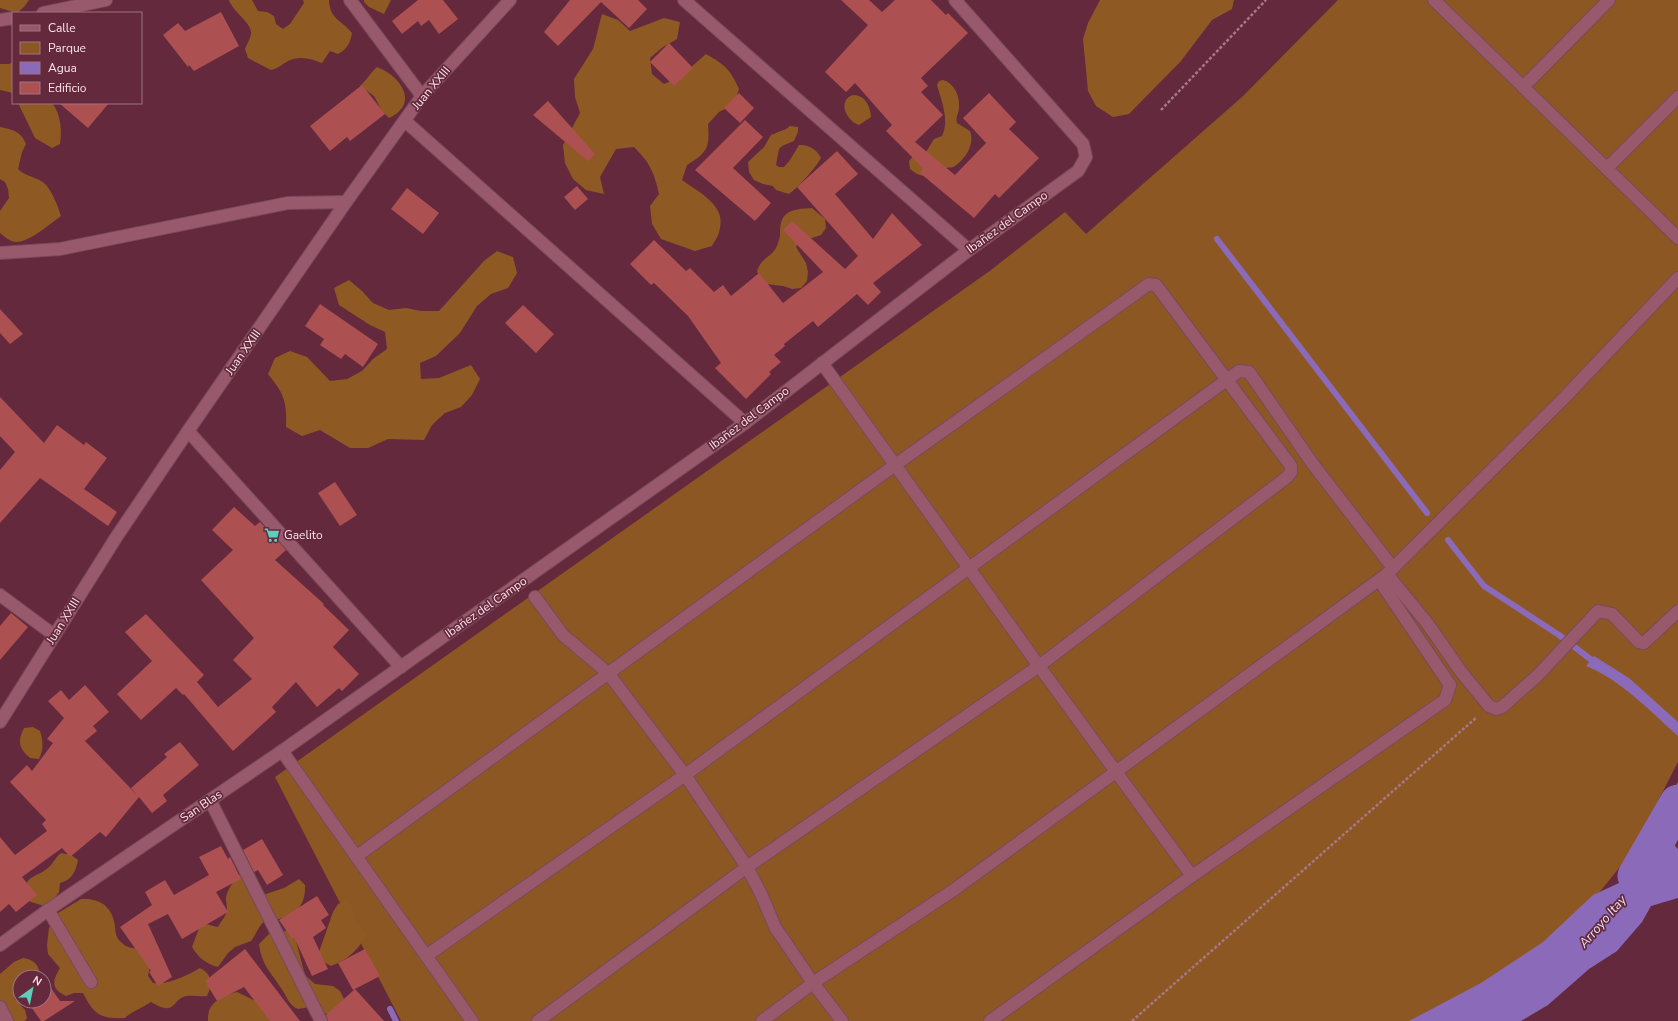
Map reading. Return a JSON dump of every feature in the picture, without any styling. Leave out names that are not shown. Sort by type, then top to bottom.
[{"type":"street","points":[[48,12],[106,0]]},
{"type":"street","points":[[350,0],[422,96]]},
{"type":"street","name":"Juan XXIII","points":[[0,722],[117,536],[346,202],[422,96],[510,0]]},
{"type":"street","points":[[684,0],[969,250]]},
{"type":"street","name":"Ibañez del Campo","points":[[402,667],[745,423],[969,250],[1078,171],[1086,157],[1083,144],[955,0]]},
{"type":"street","points":[[1434,0],[1678,238]]},
{"type":"street","points":[[1524,87],[1609,0]]},
{"type":"street","points":[[0,20],[12,18]]},
{"type":"street","points":[[1607,168],[1678,96]]},
{"type":"street","points":[[405,121],[745,423]]},
{"type":"street","points":[[0,253],[60,249],[288,203],[346,202]]},
{"type":"street","points":[[762,1021],[813,983],[955,889],[1117,773],[1386,574],[1564,398],[1678,278]]},
{"type":"street","points":[[357,856],[895,465],[1149,284],[1156,285],[1291,466],[1291,472],[1287,477],[1039,666],[747,866],[538,1021]]},
{"type":"street","points":[[822,363],[1039,666],[1192,876]]},
{"type":"street","points":[[426,956],[685,775],[1226,380],[1239,371],[1248,372],[1312,462],[1386,574],[1450,685],[1445,700],[1192,876],[990,1021]]},
{"type":"street","points":[[188,431],[402,667]]},
{"type":"street","points":[[1386,574],[1427,623],[1462,673],[1489,706],[1496,709],[1502,707],[1538,675],[1598,612],[1612,614],[1639,642],[1644,643],[1678,611]]},
{"type":"street","points":[[0,595],[54,636]]},
{"type":"street","points":[[535,597],[563,635],[608,673],[685,775],[747,866],[775,927],[813,983],[842,1021]]},
{"type":"street","name":"San Blas","points":[[0,945],[48,910],[282,751],[402,667]]},
{"type":"street","points":[[282,751],[472,1021]]},
{"type":"street","points":[[210,800],[321,1021]]},
{"type":"street","points":[[48,910],[91,982]]},
{"type":"street","points":[[0,1008],[8,1021]]},
{"type":"path","points":[[1161,110],[1266,0]]},
{"type":"path","points":[[1132,1021],[1489,706]]},
{"type":"green space","points":[[1338,0],[1678,0],[1678,762],[1631,853],[1603,888],[1568,926],[1444,1021],[401,1021],[275,777],[991,270],[1065,212],[1086,234],[1242,97]]},
{"type":"shaded area","points":[[0,0],[29,0],[18,12],[0,8]]},
{"type":"shaded area","points":[[229,0],[252,0],[258,11],[267,12],[274,16],[276,24],[283,29],[290,24],[304,3],[303,0],[329,0],[331,12],[352,33],[348,46],[338,54],[330,51],[322,63],[310,59],[297,58],[271,70],[248,58],[245,49],[251,36],[251,30],[234,9]]},
{"type":"shaded area","points":[[364,0],[391,0],[384,14],[369,7]]},
{"type":"shaded area","points":[[1100,0],[1234,0],[1232,9],[1212,20],[1181,61],[1129,114],[1113,117],[1096,106],[1088,91],[1083,39],[1088,23]]},
{"type":"shaded area","points":[[602,14],[618,20],[630,31],[664,18],[680,22],[677,39],[663,47],[650,58],[652,74],[664,84],[680,77],[706,54],[718,61],[730,72],[739,89],[734,104],[719,112],[708,124],[708,144],[706,149],[699,157],[687,165],[682,180],[711,201],[720,215],[721,223],[719,232],[712,246],[695,251],[661,239],[652,224],[650,206],[659,194],[655,180],[648,163],[634,147],[616,149],[600,177],[604,194],[586,190],[573,179],[565,163],[563,145],[580,113],[575,97],[574,79],[593,49]]},
{"type":"shaded area","points":[[12,62],[12,93],[0,90],[0,64]]},
{"type":"shaded area","points":[[377,67],[386,71],[400,83],[404,91],[404,105],[398,112],[389,118],[382,111],[374,96],[360,86]]},
{"type":"shaded area","points":[[943,80],[956,90],[959,103],[956,119],[957,123],[970,131],[971,141],[966,155],[959,163],[953,167],[944,169],[930,178],[917,174],[910,169],[909,161],[914,155],[926,152],[934,139],[942,136],[945,117],[937,85],[939,81]]},
{"type":"shaded area","points":[[853,95],[864,99],[871,117],[859,125],[850,119],[844,106],[845,101]]},
{"type":"shaded area","points":[[53,104],[59,117],[61,134],[60,144],[52,148],[35,138],[19,105]]},
{"type":"shaded area","points":[[790,126],[798,127],[798,132],[794,141],[782,146],[779,149],[776,165],[779,167],[784,167],[799,145],[806,145],[812,148],[818,152],[821,158],[815,167],[789,194],[776,190],[773,186],[754,180],[749,172],[748,162],[764,147],[771,135]]},
{"type":"shaded area","points":[[0,127],[9,129],[22,136],[26,144],[22,152],[18,169],[23,173],[38,179],[48,187],[61,216],[39,232],[27,239],[17,242],[8,239],[0,233],[0,211],[9,198],[8,189],[5,182],[0,179]]},
{"type":"shaded area","points":[[812,208],[825,219],[826,228],[821,235],[812,238],[804,237],[796,247],[806,263],[808,272],[807,281],[801,288],[792,289],[783,286],[766,284],[760,279],[757,271],[761,263],[771,254],[778,244],[781,223],[784,216],[791,211]]},
{"type":"shaded area","points":[[497,251],[513,257],[517,273],[508,288],[491,294],[477,306],[460,333],[436,356],[420,363],[421,379],[439,378],[471,365],[480,379],[472,395],[461,407],[445,413],[432,425],[424,440],[388,439],[368,448],[350,448],[320,430],[302,436],[286,427],[286,411],[283,398],[278,387],[268,374],[275,358],[290,351],[307,357],[330,381],[347,379],[362,371],[373,359],[387,349],[385,332],[370,325],[339,305],[334,288],[349,280],[373,303],[389,310],[406,308],[421,311],[439,311],[484,261]]},
{"type":"shaded area","points":[[33,727],[40,731],[42,738],[41,755],[39,759],[30,758],[23,751],[20,744],[20,737],[24,728]]},
{"type":"shaded area","points":[[61,853],[71,855],[78,860],[75,871],[68,880],[60,883],[59,892],[48,907],[31,902],[23,897],[24,889],[29,879],[46,870]]},
{"type":"shaded area","points":[[245,869],[254,872],[259,891],[266,894],[284,888],[299,879],[305,885],[303,901],[297,910],[289,916],[281,919],[265,921],[251,941],[235,947],[228,953],[218,967],[203,960],[192,947],[201,923],[218,927],[226,914],[226,898],[228,890]]},
{"type":"shaded area","points":[[81,899],[97,901],[106,906],[112,915],[119,941],[125,946],[153,952],[148,976],[153,983],[165,983],[183,977],[200,968],[207,973],[211,983],[207,996],[182,997],[170,1008],[166,1008],[151,1002],[129,1014],[125,1018],[110,1018],[95,1011],[83,993],[74,993],[66,996],[61,993],[54,984],[55,977],[60,968],[48,954],[47,945],[49,928],[58,913]]},
{"type":"shaded area","points":[[345,901],[352,905],[356,922],[362,927],[366,934],[360,945],[352,954],[337,964],[331,966],[322,961],[319,952],[333,912],[338,904]]},
{"type":"shaded area","points":[[288,931],[295,937],[305,975],[315,984],[333,986],[340,991],[344,999],[329,1016],[315,1006],[298,1009],[293,1006],[262,959],[259,944],[271,932]]},
{"type":"shaded area","points":[[23,958],[36,964],[39,969],[12,969],[12,1009],[24,1009],[27,1018],[25,1021],[0,1021],[0,974],[14,962]]},
{"type":"shaded area","points":[[237,992],[266,1006],[273,1021],[208,1021],[209,1011],[213,1004],[229,994]]},
{"type":"water","points":[[1594,656],[1629,678],[1678,722],[1678,736],[1635,697],[1611,679],[1586,666]]},
{"type":"water","points":[[1678,782],[1678,836],[1661,814]]},
{"type":"water","points":[[1657,828],[1678,849],[1678,898],[1651,906],[1642,922],[1617,951],[1589,969],[1548,1005],[1521,1021],[1409,1021],[1481,983],[1543,942],[1593,895],[1621,882]]},
{"type":"building","points":[[418,0],[443,0],[458,19],[439,34],[429,20],[421,26],[418,21],[402,34],[392,21]]},
{"type":"building","points":[[570,0],[638,0],[647,9],[629,28],[601,2],[558,46],[544,32]]},
{"type":"building","points":[[841,0],[869,0],[882,12],[895,0],[931,0],[946,15],[948,13],[968,33],[921,78],[928,86],[921,92],[943,115],[915,142],[955,175],[986,143],[963,118],[989,93],[1016,122],[1009,129],[1039,158],[999,198],[995,194],[974,218],[920,173],[923,168],[886,131],[892,125],[855,83],[846,92],[825,72],[868,25]]},
{"type":"building","points":[[221,12],[239,46],[194,71],[189,65],[188,67],[163,35],[178,23],[185,31]]},
{"type":"building","points":[[669,43],[693,68],[674,86],[650,62]]},
{"type":"building","points":[[362,85],[385,114],[350,141],[347,137],[330,151],[310,126]]},
{"type":"building","points":[[739,93],[754,108],[740,123],[724,108]]},
{"type":"building","points":[[548,101],[595,154],[588,161],[533,115]]},
{"type":"building","points":[[60,104],[108,104],[88,128]]},
{"type":"building","points":[[745,120],[763,137],[733,168],[771,203],[755,221],[695,170]]},
{"type":"building","points":[[837,151],[858,174],[835,194],[873,239],[892,213],[922,245],[873,283],[881,292],[868,305],[857,294],[818,327],[813,321],[784,344],[785,346],[774,355],[781,362],[769,372],[771,374],[746,399],[715,368],[721,363],[688,316],[654,283],[651,285],[630,264],[654,240],[686,271],[690,268],[714,292],[723,285],[731,296],[759,273],[783,303],[823,272],[783,230],[792,221],[845,269],[858,256],[797,187]]},
{"type":"building","points":[[577,186],[588,199],[575,210],[564,197]]},
{"type":"building","points":[[407,188],[439,213],[423,234],[391,209]]},
{"type":"building","points":[[320,304],[378,344],[363,367],[345,354],[341,359],[320,345],[324,339],[305,326]]},
{"type":"building","points":[[523,305],[554,334],[536,353],[505,323]]},
{"type":"building","points":[[0,309],[23,334],[10,344],[0,333]]},
{"type":"building","points":[[0,397],[44,443],[57,425],[84,445],[86,442],[107,458],[84,489],[117,512],[108,526],[40,478],[0,523],[0,470],[15,452],[0,436]]},
{"type":"building","points":[[335,482],[357,515],[340,526],[318,493]]},
{"type":"building","points":[[234,507],[255,526],[260,522],[286,550],[275,560],[324,604],[323,605],[349,630],[333,647],[359,674],[342,691],[339,688],[317,707],[296,682],[272,707],[276,712],[233,751],[184,694],[183,695],[176,688],[141,720],[117,694],[152,661],[125,632],[146,614],[204,675],[197,682],[218,707],[252,679],[233,660],[254,638],[201,580],[233,550],[212,530]]},
{"type":"building","points":[[11,613],[28,627],[0,660],[0,626]]},
{"type":"building","points":[[85,685],[109,712],[93,726],[97,731],[85,741],[137,795],[131,788],[167,757],[164,754],[180,742],[199,765],[163,795],[167,801],[152,813],[139,797],[106,837],[100,832],[70,857],[62,848],[22,877],[37,895],[16,912],[9,904],[0,912],[0,837],[15,855],[47,831],[42,824],[46,820],[10,782],[27,765],[32,771],[53,743],[47,739],[64,718],[48,701],[61,690],[69,700]]},
{"type":"building","points":[[262,839],[283,875],[267,885],[258,870],[254,872],[243,850]]},
{"type":"building","points":[[221,846],[228,859],[230,857],[241,879],[216,892],[228,912],[182,939],[168,914],[148,924],[172,977],[158,986],[149,972],[151,971],[120,927],[152,905],[145,892],[165,880],[174,895],[209,875],[199,857]]},
{"type":"building","points":[[317,896],[329,915],[321,920],[326,928],[313,937],[328,969],[312,976],[294,937],[292,939],[279,920]]},
{"type":"building","points":[[245,949],[300,1021],[270,1021],[244,987],[217,1001],[205,981]]},
{"type":"building","points":[[365,949],[380,976],[353,990],[338,963]]},
{"type":"building","points":[[355,989],[384,1021],[328,1021],[326,1015]]},
{"type":"building","points":[[52,990],[60,1001],[75,1001],[44,1021],[41,1021],[33,1009],[52,1009]]},
{"type":"waterway","points":[[1217,239],[1427,513]]},
{"type":"waterway","points":[[1448,540],[1484,586],[1559,635],[1598,665]]},
{"type":"waterway","name":"Arroyo Itay","points":[[1636,876],[1678,803]]},
{"type":"waterway","points":[[390,1009],[396,1021]]},
{"type":"place","name":"Gaelito","points":[[272,535]]}]
